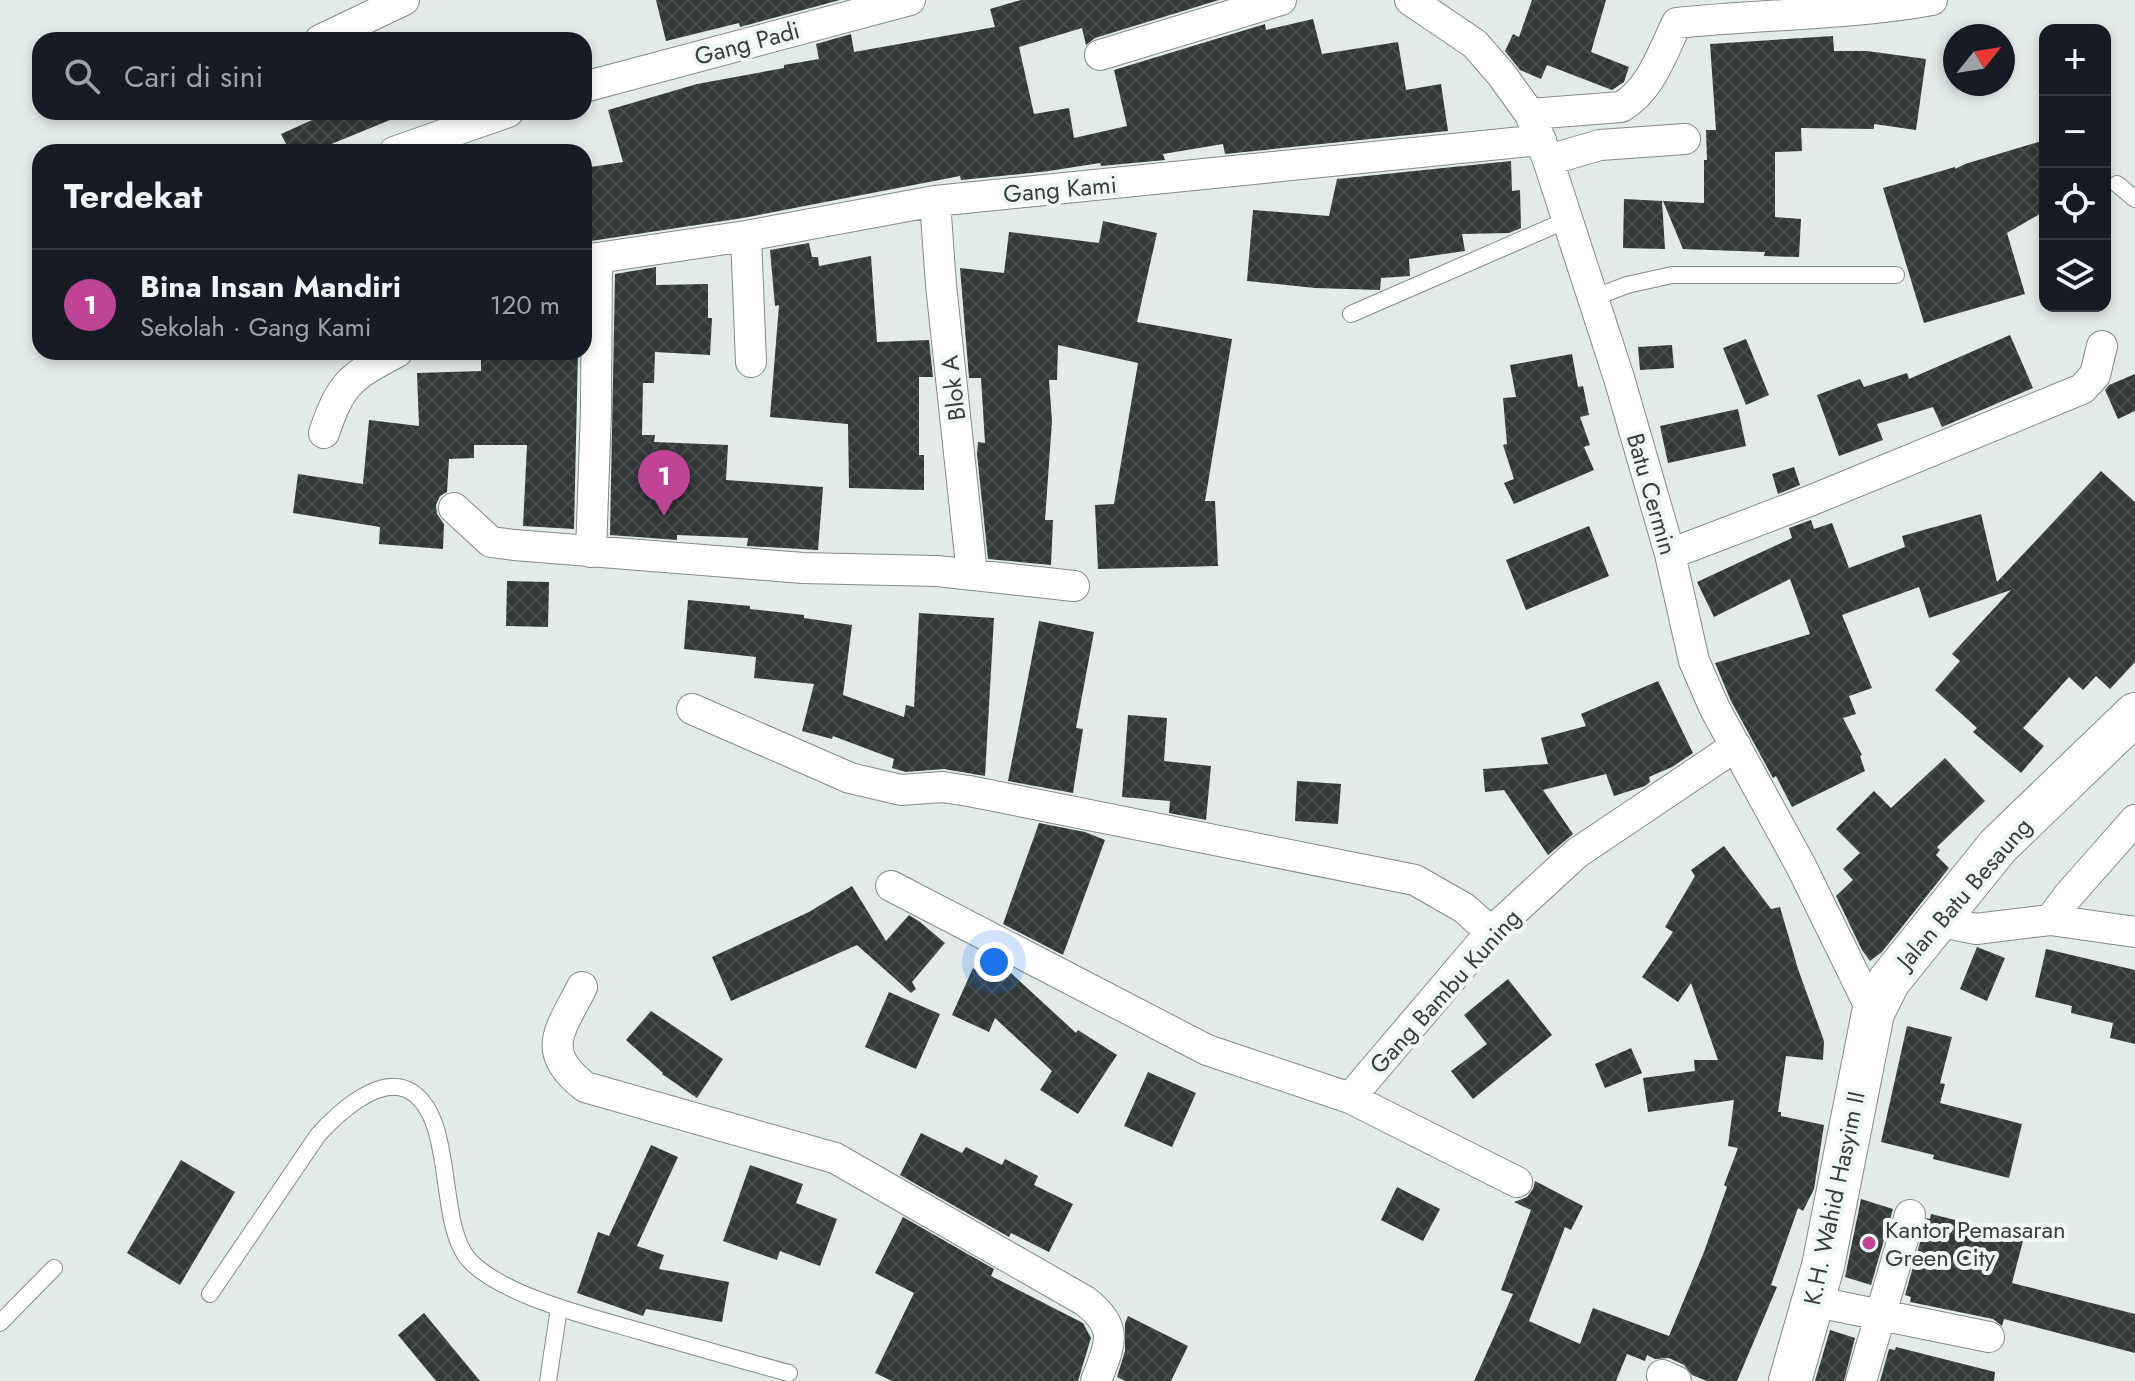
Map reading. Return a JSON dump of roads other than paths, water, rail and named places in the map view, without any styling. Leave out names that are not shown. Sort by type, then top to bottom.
[{"type":"street","points":[[337,32],[404,0]]},
{"type":"street","name":"Gang Padi","points":[[592,85],[910,0]]},
{"type":"street","points":[[1100,55],[1281,0]]},
{"type":"street","name":"Batu Cermin","points":[[1410,0],[1475,44],[1501,74],[1540,138],[1593,298],[1670,554],[1694,661],[1715,709],[1816,894],[1873,1013]]},
{"type":"street","points":[[1540,138],[1630,102],[1648,83],[1682,11],[1932,0]]},
{"type":"street","points":[[417,144],[485,120]]},
{"type":"street","points":[[1540,138],[1600,145],[1685,139]]},
{"type":"street","name":"Gang Kami","points":[[592,261],[935,201],[1540,138]]},
{"type":"street","name":"Blok A","points":[[935,201],[972,574]]},
{"type":"street","points":[[746,236],[751,362]]},
{"type":"street","points":[[591,552],[596,410],[592,311]]},
{"type":"street","points":[[1670,554],[1812,500],[2082,389],[2095,375],[2102,346]]},
{"type":"street","points":[[324,433],[335,403],[348,382],[384,360]]},
{"type":"street","points":[[454,508],[491,542],[803,568],[972,574],[1074,586]]},
{"type":"street","points":[[692,709],[850,778],[901,790],[942,787],[969,791],[1415,880],[1464,908],[1491,932]]},
{"type":"street","name":"Jalan Batu Besaung","points":[[1873,1013],[1889,981],[1998,846],[2135,714]]},
{"type":"street","name":"Gang Bambu Kuning","points":[[1350,1098],[1491,932],[1588,845],[1736,746]]},
{"type":"street","points":[[2050,920],[2135,820]]},
{"type":"street","points":[[891,886],[1207,1050],[1350,1098],[1517,1182]]},
{"type":"street","points":[[1937,921],[1976,929],[2050,920],[2135,932]]},
{"type":"street","points":[[582,987],[556,1043],[560,1063],[585,1087],[835,1158],[1071,1293],[1099,1312],[1109,1326],[1110,1344],[1096,1381]]},
{"type":"street","name":"K.H. Wahid Hasyim II","points":[[1790,1381],[1823,1266],[1873,1013]]},
{"type":"street","points":[[1861,1381],[1910,1215]]},
{"type":"street","points":[[1812,1301],[1989,1337]]},
{"type":"lane","points":[[2117,184],[2135,199]]},
{"type":"lane","points":[[1351,314],[1567,220]]},
{"type":"lane","points":[[1593,298],[1627,285],[1672,275],[1896,275]]},
{"type":"lane","points":[[210,1294],[318,1135],[334,1118],[365,1095],[384,1089],[403,1088],[419,1098],[437,1130],[456,1235],[468,1259],[490,1277],[559,1308],[789,1373]]},
{"type":"lane","points":[[0,1323],[54,1268]]},
{"type":"lane","points":[[548,1381],[559,1308]]},
{"type":"place","name":"Bina Insan Mandiri","points":[[664,516]]},
{"type":"place","name":"Kantor Pemasaran Green City","points":[[1869,1243]]}]
